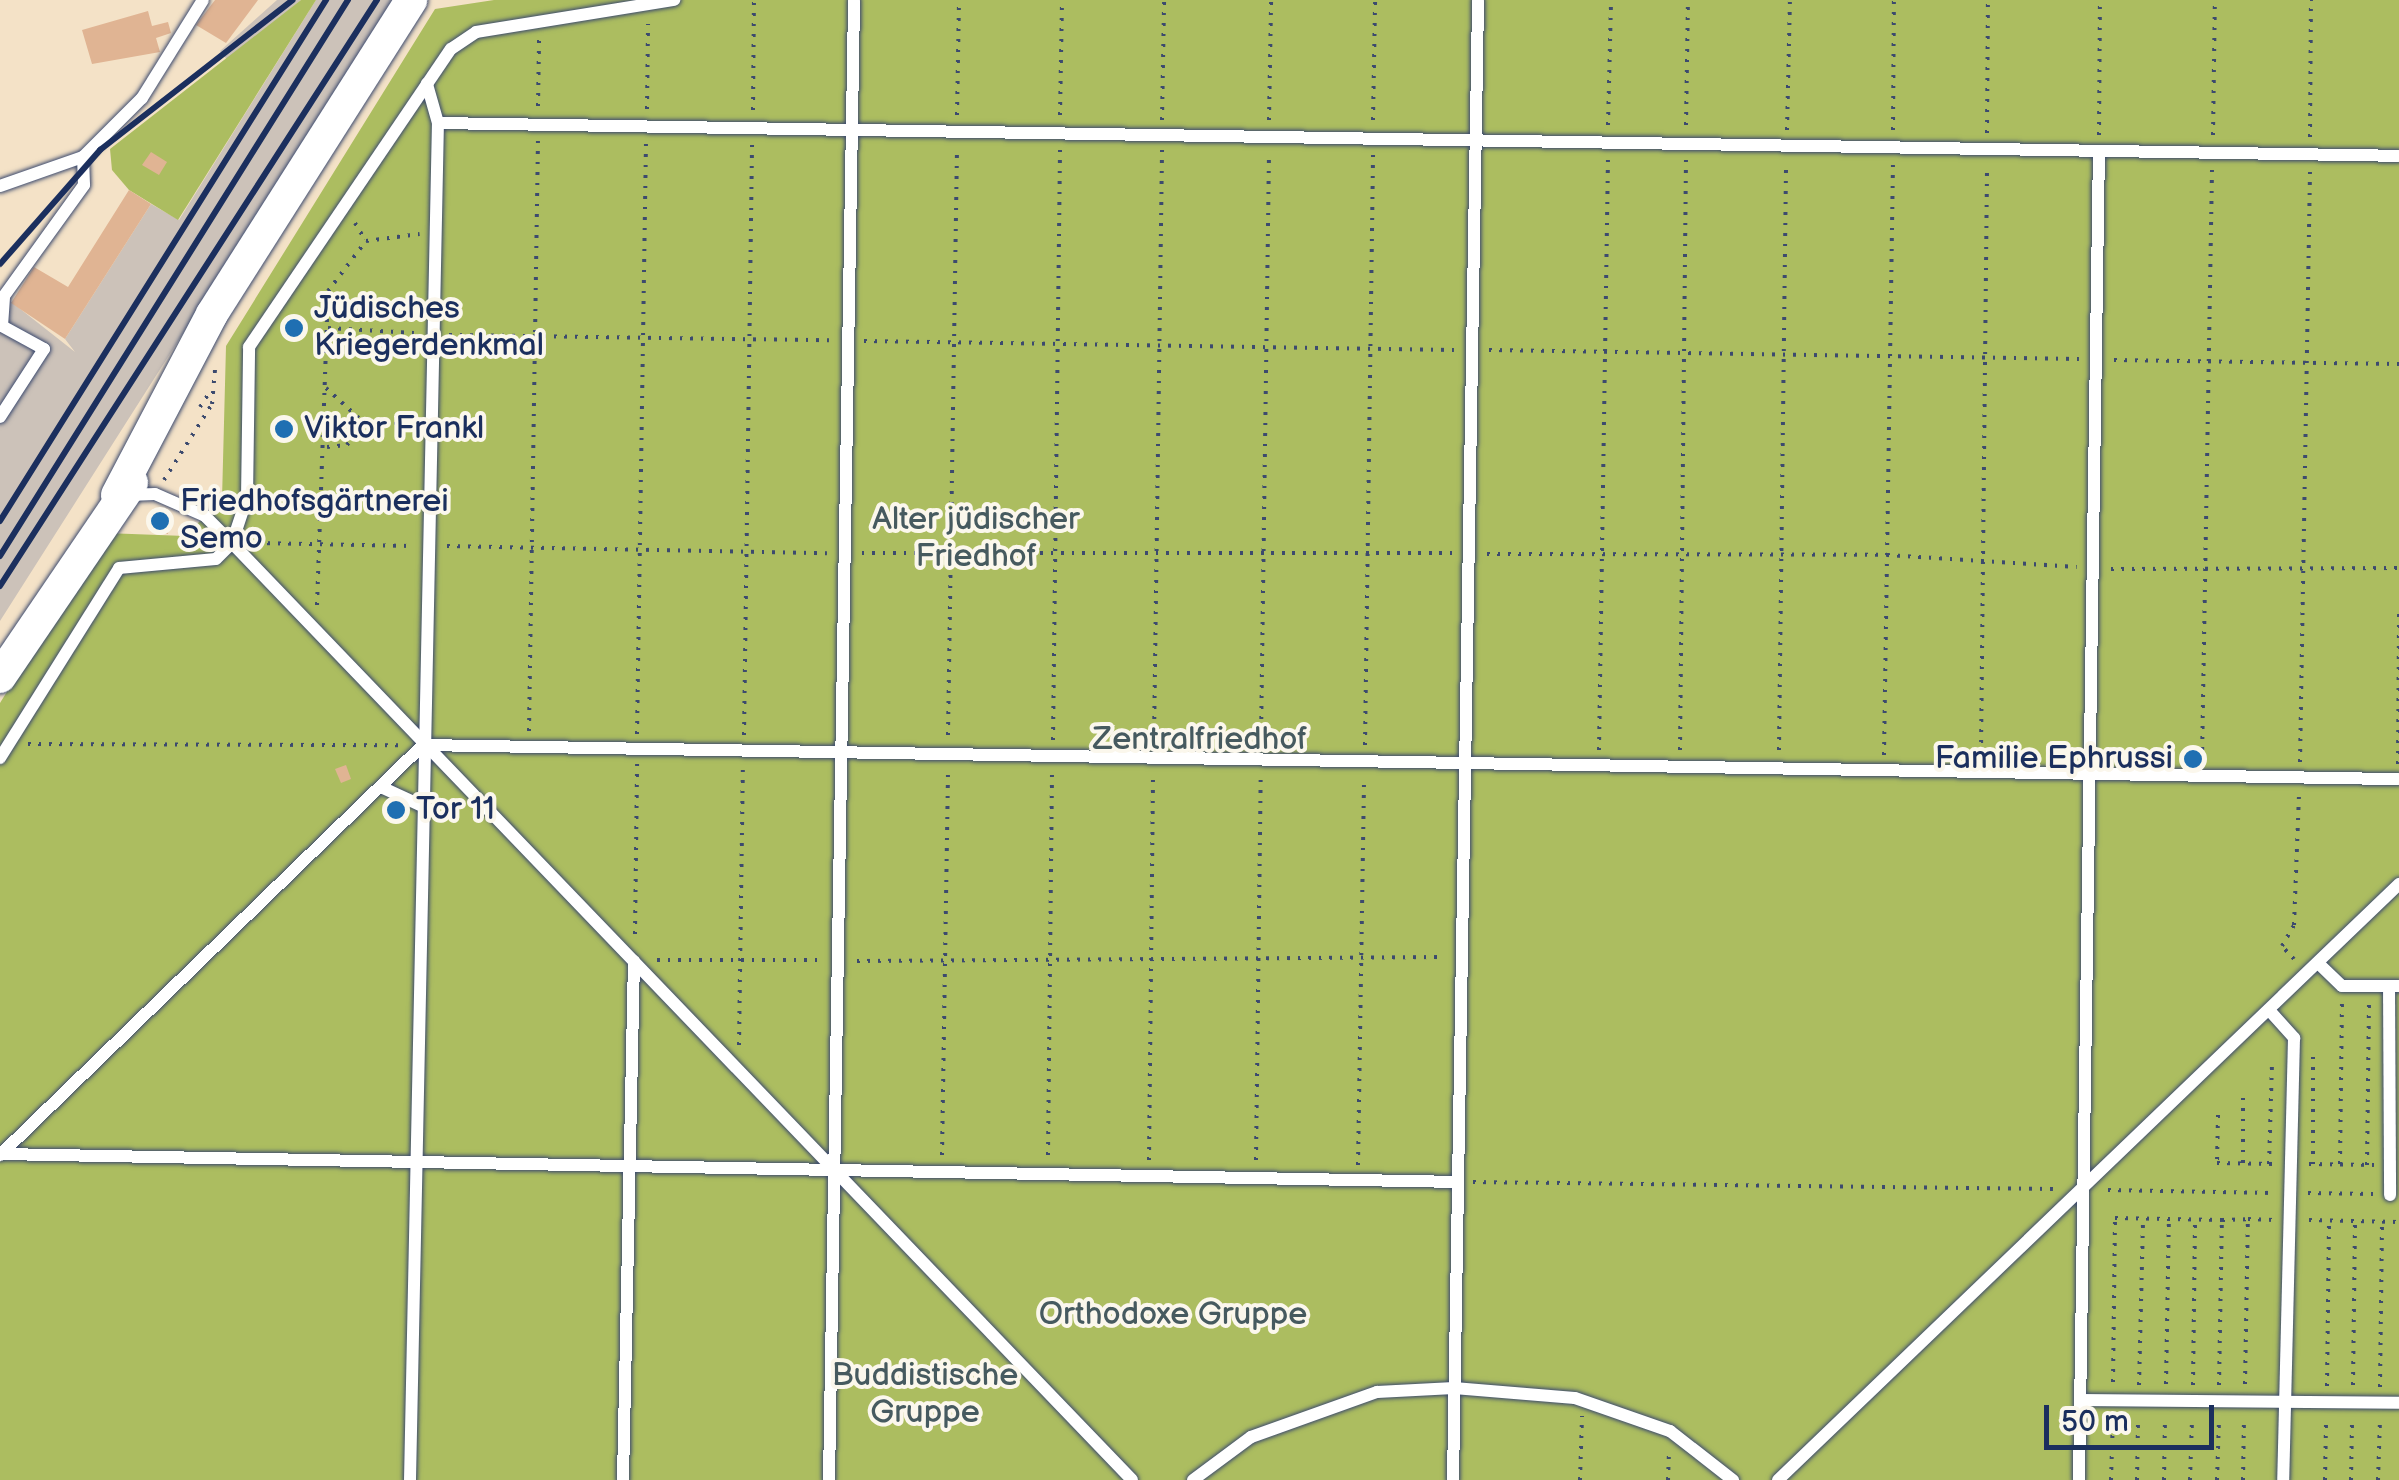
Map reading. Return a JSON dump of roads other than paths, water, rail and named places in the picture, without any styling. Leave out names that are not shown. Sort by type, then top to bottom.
[{"type":"street","points":[[0,678],[117,496],[193,396],[208,322],[410,0]]},
{"type":"lane","points":[[0,186],[83,157],[142,98],[203,0]]},
{"type":"lane","points":[[0,758],[119,568],[216,559],[232,543],[247,498],[249,347],[427,84],[476,32],[674,0]]},
{"type":"lane","points":[[829,1480],[854,0]]},
{"type":"lane","points":[[1453,1480],[1478,0]]},
{"type":"lane","points":[[410,1480],[420,805],[438,123],[427,84]]},
{"type":"lane","points":[[438,123],[2399,156]]},
{"type":"lane","points":[[2079,1480],[2092,359],[2098,151]]},
{"type":"lane","points":[[0,417],[44,349],[1,328],[2,296],[84,185],[83,157]]},
{"type":"lane","points":[[117,496],[155,494],[205,516],[1132,1480]]},
{"type":"lane","points":[[0,1154],[423,745],[2398,779]]},
{"type":"lane","points":[[381,786],[420,805]]},
{"type":"lane","points":[[1778,1480],[2399,884]]},
{"type":"lane","points":[[623,1480],[634,961]]},
{"type":"lane","points":[[2313,968],[2342,986],[2394,986],[2390,1195]]},
{"type":"lane","points":[[2268,1010],[2294,1038],[2283,1480]]},
{"type":"lane","points":[[0,1154],[1458,1182]]},
{"type":"lane","points":[[1193,1480],[1251,1436],[1377,1392],[1454,1388],[1582,1402],[1670,1431],[1733,1480]]},
{"type":"lane","points":[[2080,1400],[2399,1403]]},
{"type":"railway","points":[[0,264],[100,150],[293,0]]},
{"type":"railway","points":[[0,521],[326,0]]},
{"type":"railway","points":[[0,556],[348,0]]},
{"type":"railway","points":[[0,586],[377,0]]},
{"type":"place","name":"Jüdisches Kriegerdenkmal","points":[[294,328]]},
{"type":"place","name":"Viktor Frankl","points":[[284,429]]},
{"type":"place","name":"Friedhofsgärtnerei Semo","points":[[160,521]]},
{"type":"place","name":"Familie Ephrussi","points":[[2193,759]]},
{"type":"place","name":"Tor 11","points":[[396,810]]},
{"type":"park label","name":"Alter jüdischer Friedhof","points":[[976,540]]},
{"type":"park label","name":"Zentralfriedhof","points":[[1200,740]]},
{"type":"park label","name":"Orthodoxe Gruppe","points":[[1173,1315]]},
{"type":"park label","name":"Buddistische Gruppe","points":[[925,1396]]}]
